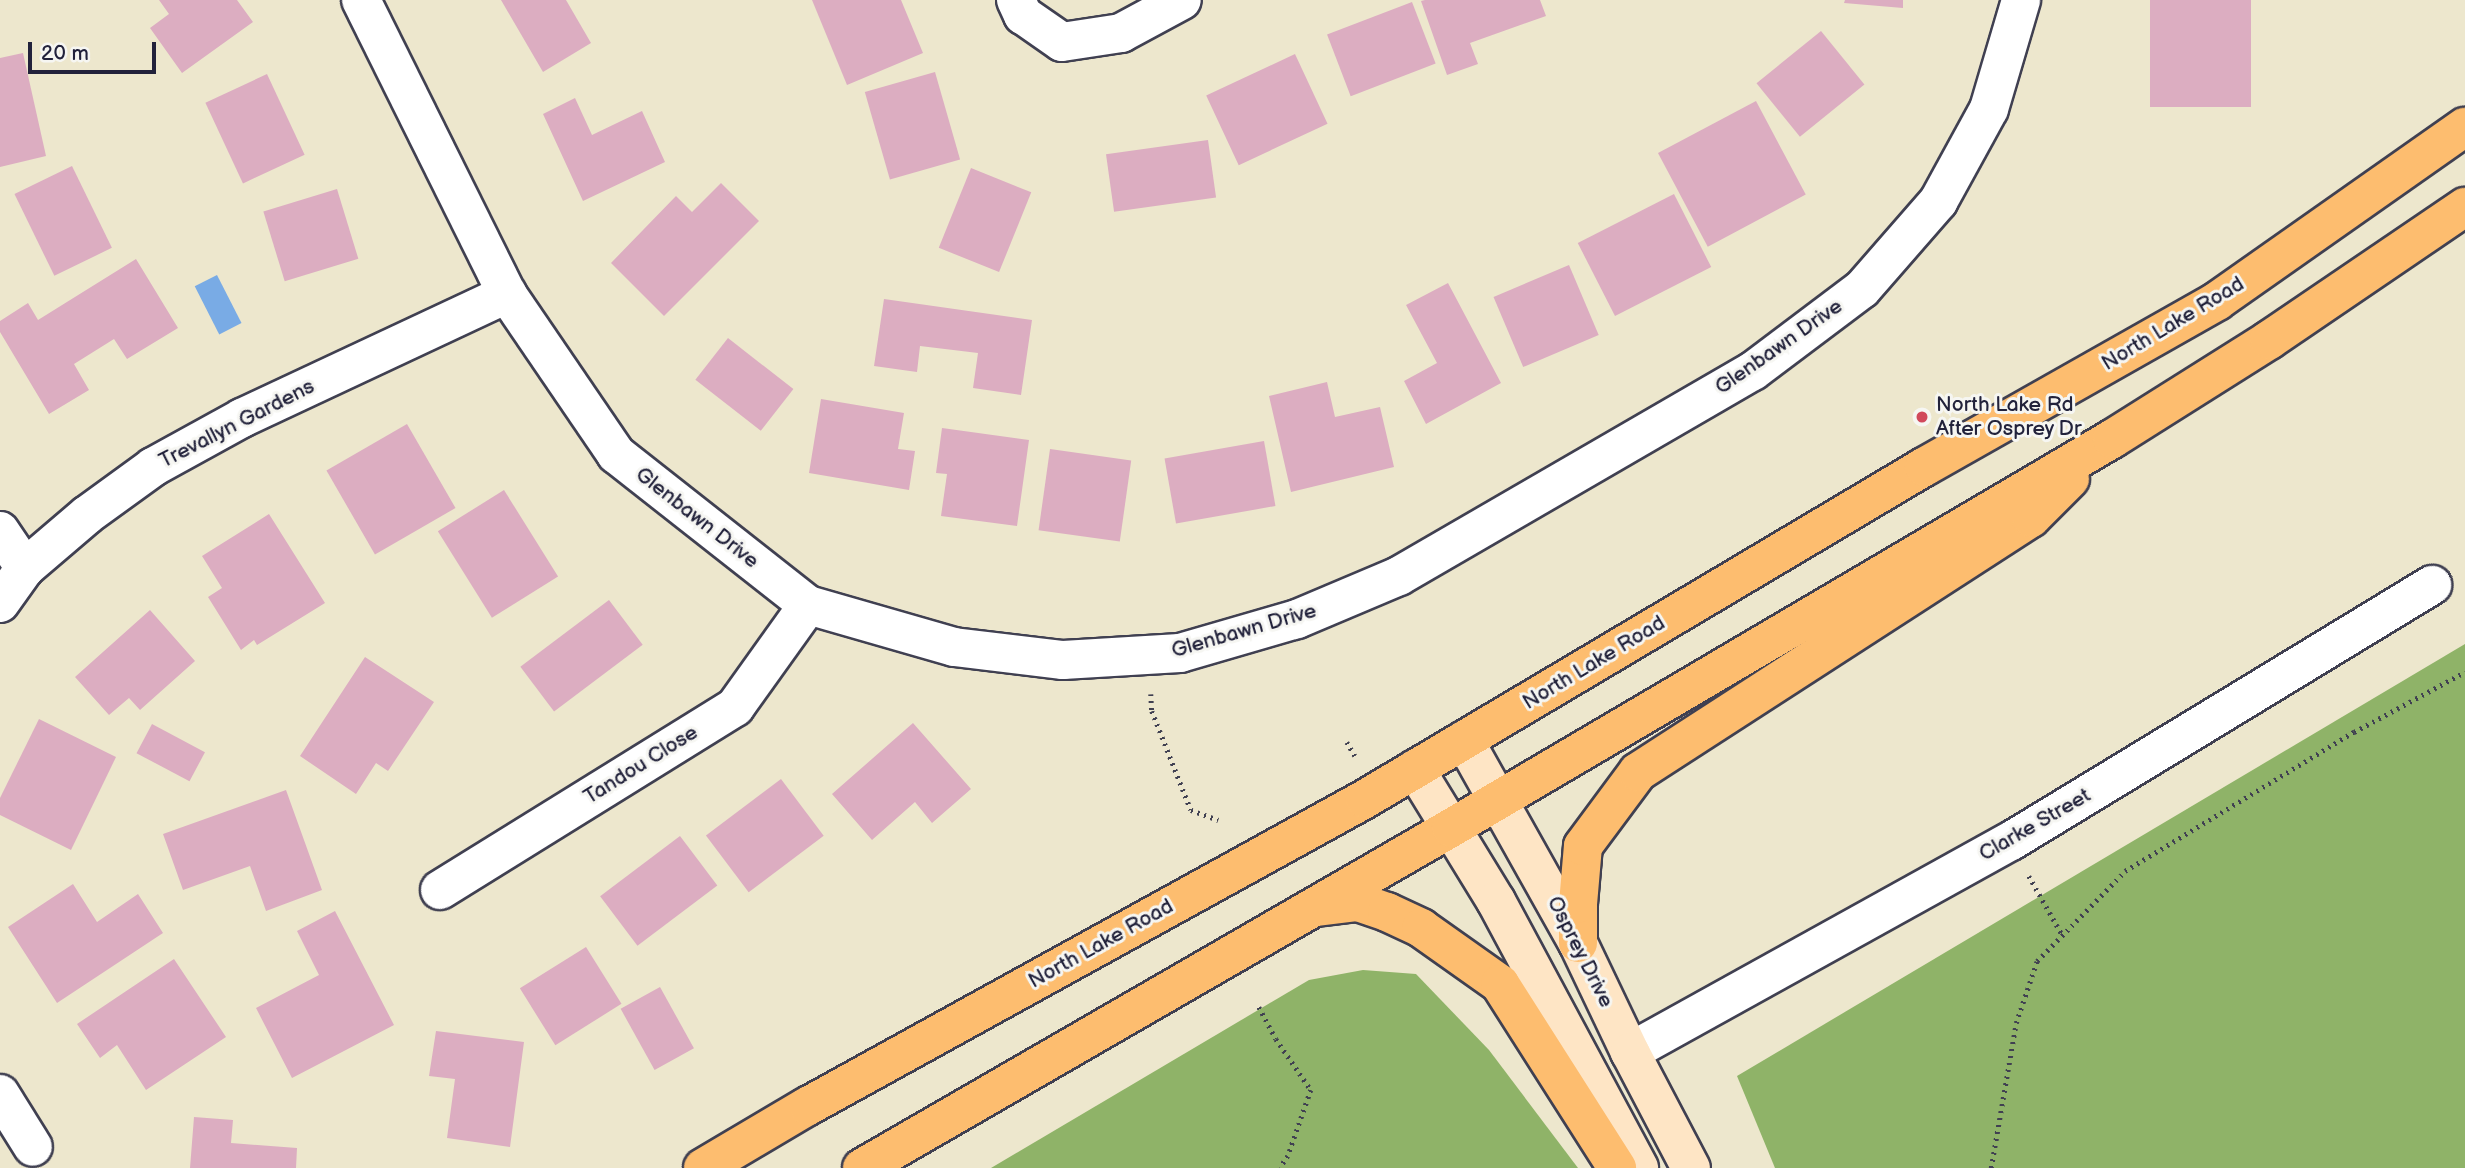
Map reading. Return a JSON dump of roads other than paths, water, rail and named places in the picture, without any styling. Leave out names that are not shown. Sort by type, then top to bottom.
[{"type":"main road","name":"North Lake Road","points":[[703,1168],[808,1106],[1415,769],[1924,467],[2217,301],[2465,127]]},
{"type":"main road","points":[[862,1168],[1451,828],[2112,439],[2269,340],[2465,207]]},
{"type":"main road","points":[[1578,943],[1577,904],[1583,846],[1638,772],[2031,518],[2112,439]]},
{"type":"main road","points":[[1313,908],[1358,902],[1387,912],[1421,928],[1500,984],[1617,1168]]},
{"type":"street","name":"Glenbawn Drive","points":[[361,0],[507,294],[615,454],[808,605],[954,647],[1063,660],[1180,653],[1297,619],[1399,576],[1753,371],[1862,289],[1938,202],[1989,109],[2021,0]]},
{"type":"street","points":[[1016,0],[1023,15],[1062,42],[1121,33],[1182,0]]},
{"type":"street","name":"Trevallyn Gardens","points":[[0,603],[25,568],[87,515],[153,467],[242,418],[507,294]]},
{"type":"street","points":[[0,531],[25,568]]},
{"type":"street","name":"Clarke Street","points":[[1630,1052],[2011,841],[2432,585]]},
{"type":"street","name":"Tandou Close","points":[[440,890],[735,707],[808,605]]},
{"type":"street","name":"Osprey Drive","points":[[1464,740],[1578,943],[1630,1052],[1691,1168]]},
{"type":"street","points":[[1415,769],[1496,901],[1639,1168]]},
{"type":"street","points":[[0,1094],[33,1147]]},
{"type":"water","points":[[217,275],[242,323],[219,334],[195,286]]},
{"type":"place","name":"North Lake Rd After Osprey Dr","points":[[1922,417]]}]
